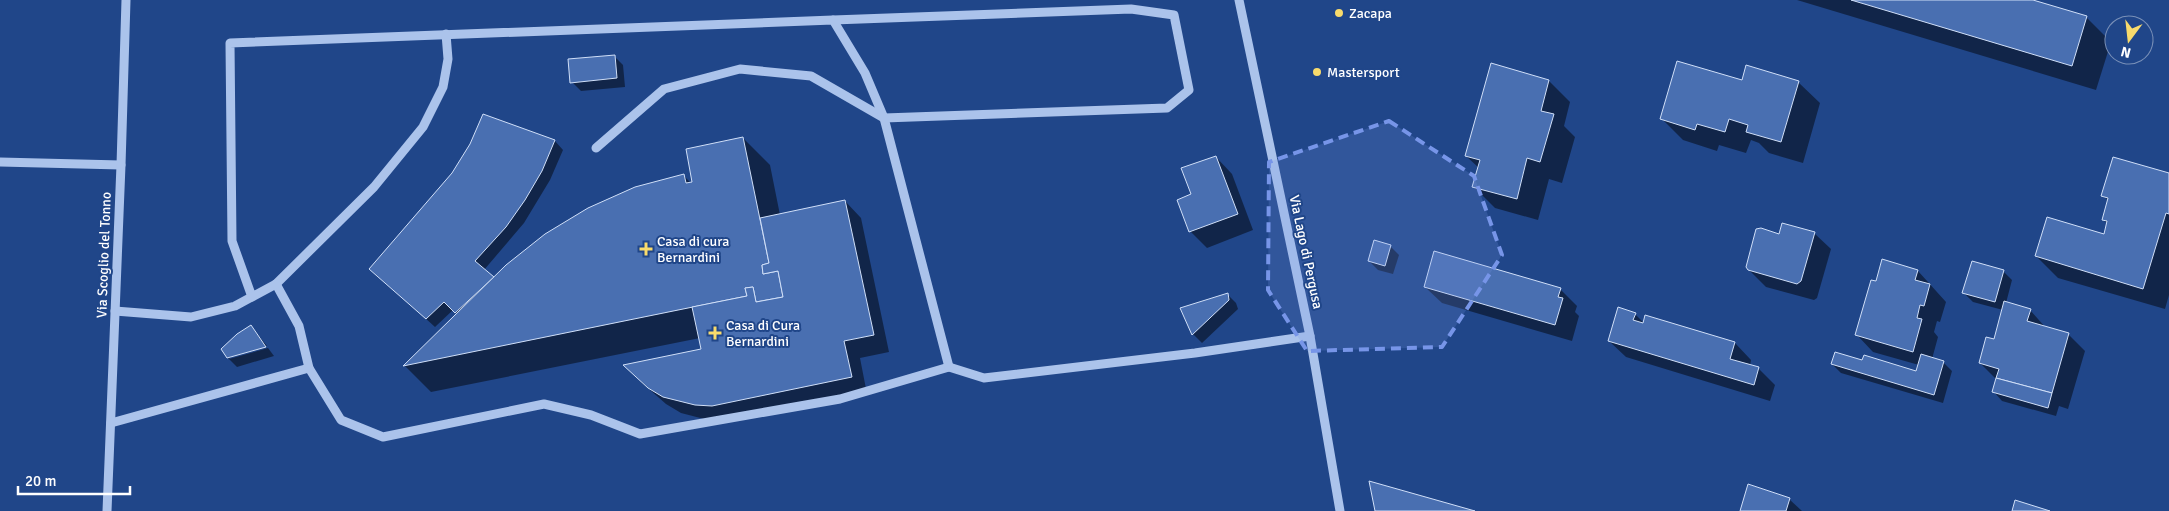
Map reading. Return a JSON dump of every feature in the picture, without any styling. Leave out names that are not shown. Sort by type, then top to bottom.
[{"type":"street","name":"Via Scoglio del Tonno","points":[[107,511],[126,0]]},
{"type":"street","name":"Via Lago di Pergusa","points":[[1240,0],[1310,336],[1340,511]]},
{"type":"street","points":[[252,297],[232,241],[230,43],[1132,9],[1174,15],[1189,90],[1167,108],[884,118],[811,76],[740,69],[664,89],[596,148]]},
{"type":"street","points":[[833,20],[865,73],[884,118],[949,367]]},
{"type":"street","points":[[115,311],[191,317],[235,306],[276,284],[374,187],[423,127],[442,87],[448,59],[446,34]]},
{"type":"street","points":[[0,162],[121,165]]},
{"type":"street","points":[[276,284],[299,326],[309,368],[342,420],[383,437],[544,404],[591,415],[640,434],[840,399],[949,367],[984,378],[1310,336]]},
{"type":"street","points":[[111,423],[309,368]]},
{"type":"highlighted area","points":[[1389,121],[1474,176],[1502,255],[1442,347],[1307,351],[1268,290],[1269,162]]},
{"type":"building","points":[[1851,0],[2033,0],[2087,16],[2072,66]]},
{"type":"building","points":[[615,55],[617,78],[570,83],[568,59]]},
{"type":"building","points":[[1677,61],[1742,80],[1746,65],[1799,81],[1781,142],[1746,132],[1748,125],[1729,119],[1725,132],[1697,124],[1695,130],[1660,119]]},
{"type":"building","points":[[1491,63],[1549,80],[1541,111],[1554,114],[1540,162],[1527,158],[1517,199],[1472,187],[1480,160],[1465,156]]},
{"type":"building","points":[[483,114],[555,140],[542,171],[525,200],[506,227],[475,261],[494,277],[455,313],[444,302],[426,319],[369,269],[452,173],[470,144]]},
{"type":"building","name":"Casa di cura Bernardini","points":[[743,137],[769,263],[762,265],[763,274],[778,271],[783,297],[756,302],[753,287],[745,288],[747,296],[403,366],[506,265],[545,234],[588,208],[635,187],[684,174],[686,183],[692,182],[686,149]]},
{"type":"building","points":[[1216,156],[1238,214],[1189,232],[1177,200],[1191,194],[1181,168]]},
{"type":"building","points":[[2113,157],[2169,173],[2169,214],[2166,213],[2143,289],[2035,256],[2047,217],[2104,234],[2107,221],[2102,220],[2108,198],[2101,196]]},
{"type":"building","points":[[845,200],[874,335],[844,341],[852,377],[712,406],[695,405],[663,397],[648,388],[623,365],[701,349],[692,307],[747,296],[745,288],[753,287],[756,302],[783,297],[778,271],[763,274],[762,265],[769,263],[760,218]]},
{"type":"building","points":[[1782,223],[1815,232],[1801,281],[1797,284],[1748,270],[1746,267],[1756,229],[1761,228],[1779,234]]},
{"type":"building","points":[[1374,240],[1391,245],[1385,266],[1368,261]]},
{"type":"building","points":[[1434,251],[1561,288],[1558,297],[1563,298],[1555,325],[1424,287]]},
{"type":"building","points":[[1882,259],[1918,270],[1915,280],[1930,284],[1924,306],[1920,305],[1917,318],[1922,319],[1913,352],[1855,335],[1871,280],[1876,281]]},
{"type":"building","points":[[1972,261],[2004,270],[1995,302],[1962,293]]},
{"type":"building","points":[[1228,293],[1229,300],[1192,335],[1180,308]]},
{"type":"building","points":[[2004,301],[2031,309],[2027,321],[2069,333],[2052,393],[1996,378],[1999,369],[1979,363],[1986,337],[1994,339]]},
{"type":"building","points":[[1618,307],[1636,313],[1633,320],[1643,323],[1645,315],[1735,342],[1730,359],[1759,367],[1754,385],[1608,341]]},
{"type":"building","points":[[251,325],[266,347],[227,358],[221,349],[237,334]]},
{"type":"building","points":[[1835,352],[1862,360],[1864,355],[1916,371],[1921,354],[1944,361],[1934,395],[1831,364]]},
{"type":"building","points":[[1996,378],[2052,393],[2048,408],[1992,392]]},
{"type":"building","points":[[1369,481],[1475,511],[1375,511]]},
{"type":"building","points":[[1748,484],[1790,498],[1786,511],[1740,511]]},
{"type":"building","points":[[2015,500],[2050,511],[2012,511]]},
{"type":"place","name":"Zacapa","points":[[1339,13]]},
{"type":"place","name":"Mastersport","points":[[1317,72]]},
{"type":"place","name":"Casa di cura Bernardini","points":[[646,249]]},
{"type":"place","name":"Casa di Cura Bernardini","points":[[715,333]]}]
